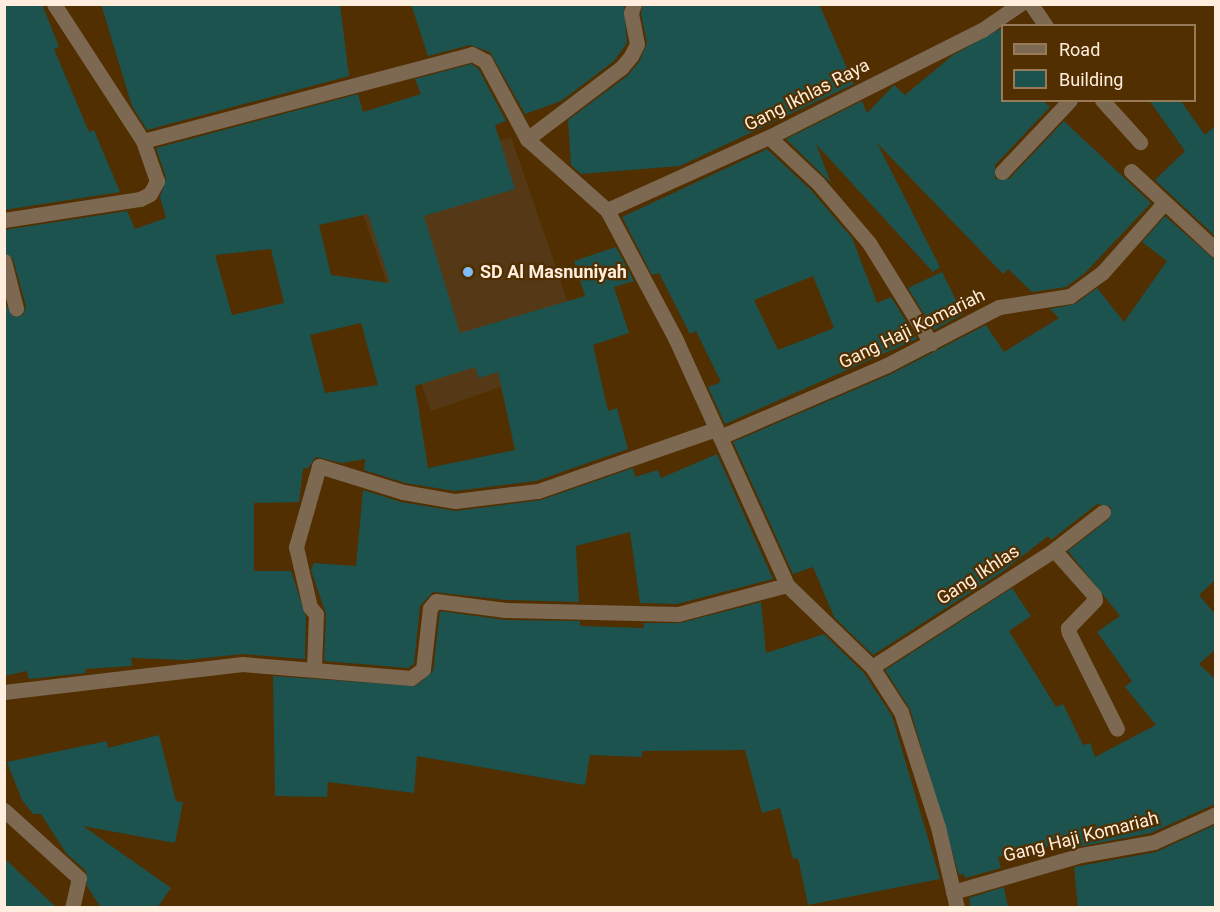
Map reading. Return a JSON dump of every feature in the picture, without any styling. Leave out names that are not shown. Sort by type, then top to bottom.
[{"type":"street","points":[[4,220],[60,214],[150,194],[157,181],[143,141],[54,4]]},
{"type":"street","points":[[527,139],[621,68],[631,56],[637,44],[631,13],[634,4]]},
{"type":"street","name":"Gang Ikhlas Raya","points":[[607,210],[769,137],[982,30],[1020,4]]},
{"type":"street","points":[[1031,4],[1045,24]]},
{"type":"street","points":[[143,141],[472,54],[489,64],[527,139],[607,210],[676,340],[787,585],[872,667],[902,712],[938,827],[957,908]]},
{"type":"street","points":[[1002,172],[1068,102]]},
{"type":"street","points":[[1104,102],[1140,142]]},
{"type":"street","points":[[769,137],[818,183],[869,243],[931,343]]},
{"type":"street","points":[[1131,171],[1215,250]]},
{"type":"street","name":"Gang Haji Komariah","points":[[314,668],[316,614],[310,607],[296,547],[319,466],[403,492],[455,501],[538,491],[718,433],[931,343],[999,307],[1070,296],[1102,273],[1164,203]]},
{"type":"street","points":[[4,261],[16,309]]},
{"type":"street","name":"Gang Ikhlas","points":[[872,667],[1054,550],[1103,512]]},
{"type":"street","points":[[1054,550],[1094,595],[1095,600],[1068,628],[1117,729]]},
{"type":"street","points":[[4,692],[242,664],[416,676],[423,669],[430,608],[436,601],[505,610],[678,614],[787,585]]},
{"type":"street","points":[[4,810],[79,878],[72,908]]},
{"type":"street","name":"Gang Haji Komariah","points":[[953,892],[1081,855],[1154,842],[1215,814]]},
{"type":"shaded area","name":"SD Al Masnuniyah","points":[[511,137],[587,357],[431,411],[355,191]]},
{"type":"building","points":[[4,4],[42,4],[59,47],[54,49],[89,132],[94,130],[120,192],[4,210]]},
{"type":"building","points":[[101,4],[340,4],[349,76],[147,130],[132,106]]},
{"type":"building","points":[[411,4],[624,4],[627,43],[614,61],[561,101],[525,114],[490,52],[470,45],[428,56]]},
{"type":"building","points":[[643,4],[819,4],[854,84],[680,166],[581,174],[571,165],[568,120],[627,76],[639,62],[647,43],[641,14]]},
{"type":"building","points":[[1001,29],[1001,102],[1044,102],[1050,107],[995,165],[995,179],[1009,179],[1064,121],[1151,203],[1085,273],[1066,287],[1032,292],[1008,269],[1003,274],[877,143],[940,267],[933,272],[816,144],[831,183],[786,139],[862,101],[867,113],[894,85],[905,95],[953,55]]},
{"type":"building","points":[[471,64],[478,68],[506,121],[495,125],[515,189],[424,216],[460,333],[585,296],[574,261],[616,247],[634,281],[614,287],[629,333],[593,345],[608,411],[617,408],[628,449],[536,481],[455,491],[405,483],[364,470],[365,459],[342,463],[316,457],[308,468],[303,469],[299,502],[254,503],[254,571],[291,571],[306,617],[305,659],[243,654],[185,660],[131,658],[132,666],[85,669],[86,673],[29,679],[27,671],[4,676],[4,302],[14,317],[23,315],[26,306],[13,259],[4,252],[4,230],[127,211],[135,229],[166,218],[160,197],[166,178],[156,148],[358,94],[363,112],[421,94],[415,79]],"holes":[[[368,214],[390,283],[331,275],[319,225]],[[271,249],[284,303],[232,315],[215,255]],[[361,323],[378,385],[325,393],[310,335]],[[475,367],[479,378],[498,372],[515,450],[428,468],[415,386]]]},
{"type":"building","points":[[1150,102],[1181,102],[1205,135],[1215,126],[1215,236],[1155,180],[1185,151]]},
{"type":"building","points":[[767,149],[811,190],[852,238],[877,303],[891,297],[917,339],[725,424],[708,387],[721,382],[696,331],[690,334],[659,273],[652,275],[622,217]],"holes":[[[813,276],[834,328],[778,350],[754,300]]]},
{"type":"building","points":[[1165,216],[1215,260],[1215,580],[1199,595],[1215,614],[1215,650],[1199,664],[1215,679],[1215,804],[1151,833],[1062,850],[1059,844],[998,857],[1001,868],[965,878],[964,874],[959,875],[910,709],[885,670],[1012,588],[1031,616],[1009,631],[1056,707],[1063,704],[1083,745],[1090,743],[1095,757],[1156,725],[1125,687],[1132,681],[1097,632],[1120,616],[1068,551],[1109,519],[1111,507],[1097,504],[1051,540],[1048,536],[1002,572],[873,655],[834,617],[813,567],[793,574],[733,442],[891,374],[986,325],[1004,352],[1059,318],[1050,309],[1075,304],[1097,288],[1124,322],[1167,261],[1142,242]]},
{"type":"building","points":[[942,272],[963,314],[934,330],[908,288]]},
{"type":"building","points":[[717,454],[773,579],[677,604],[640,603],[630,532],[576,546],[579,602],[506,600],[433,592],[420,606],[414,664],[408,668],[324,661],[326,614],[311,570],[314,563],[356,566],[363,490],[401,502],[456,511],[541,500],[633,468],[635,477],[658,470],[661,478]]},
{"type":"building","points":[[761,602],[766,653],[824,634],[864,673],[892,716],[940,879],[808,905],[798,858],[793,859],[780,808],[762,813],[745,750],[642,751],[642,757],[590,755],[585,785],[417,756],[414,793],[328,782],[327,797],[275,796],[273,676],[416,686],[433,671],[440,611],[505,620],[580,621],[580,626],[644,628],[643,623],[680,623]]},
{"type":"building","points":[[159,735],[176,801],[183,802],[175,843],[83,826],[171,888],[157,908],[101,908],[87,886],[86,871],[66,853],[41,814],[33,814],[22,800],[7,762],[107,741],[108,748]]},
{"type":"building","points":[[1215,825],[1215,908],[1078,908],[1074,867],[1156,852]]},
{"type":"building","points":[[4,858],[57,908],[4,908]]},
{"type":"building","points":[[1004,887],[1008,908],[971,908],[969,898]]},
{"type":"place","name":"SD Al Masnuniyah","points":[[468,272]]}]
